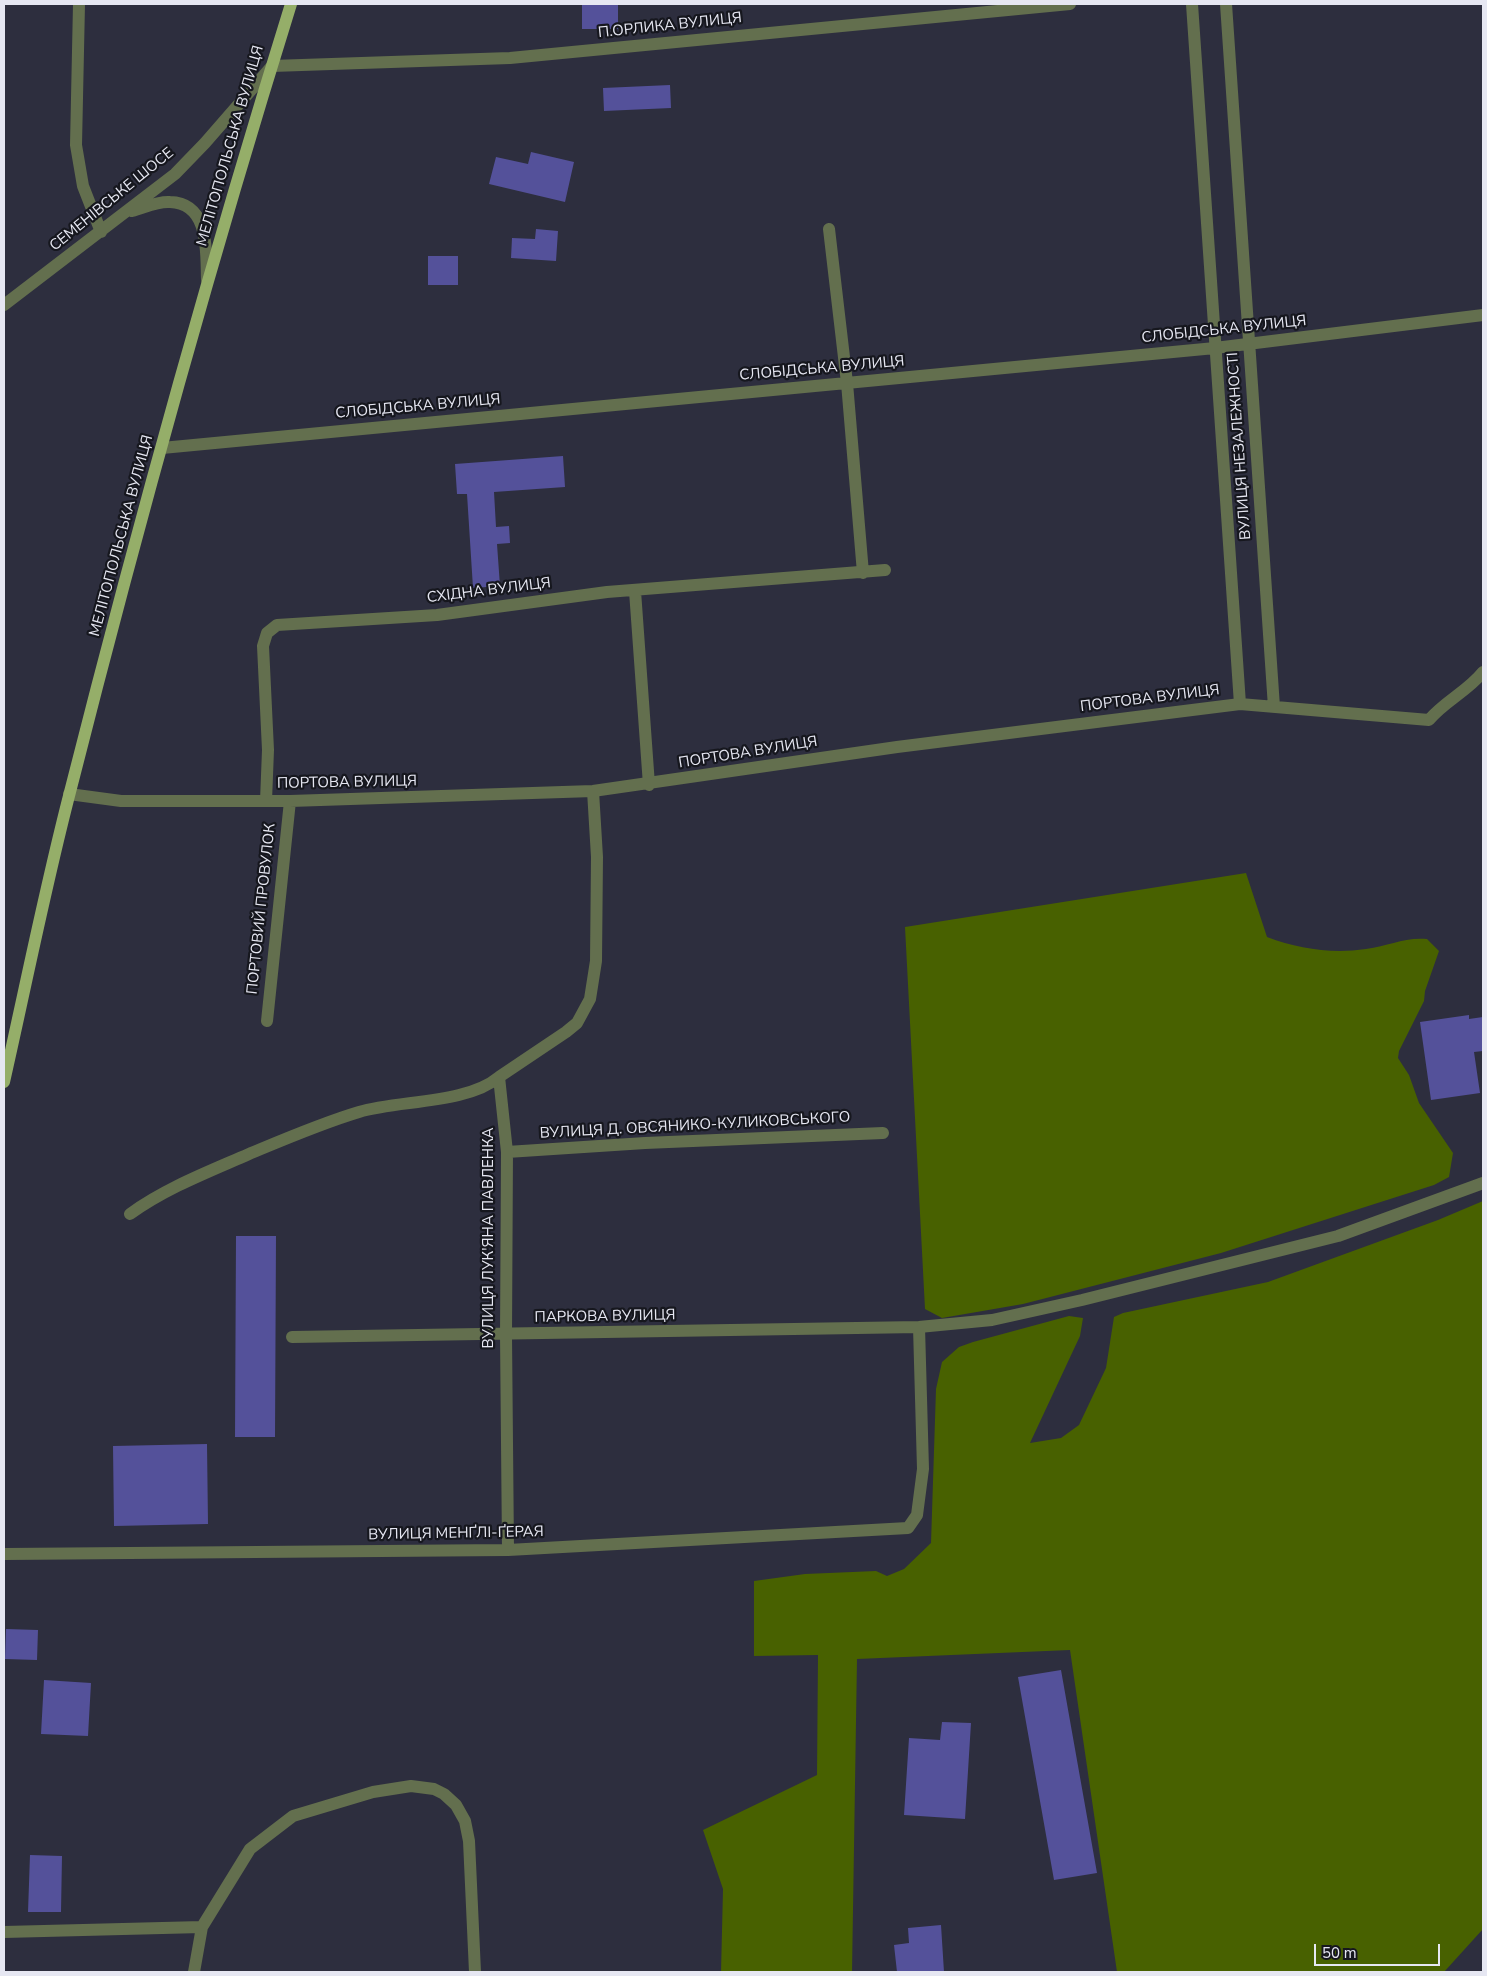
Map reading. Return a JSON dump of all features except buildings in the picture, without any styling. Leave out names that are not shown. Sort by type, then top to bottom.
[{"type":"main road","name":"МЕЛІТОПОЛЬСЬКА ВУЛИЦЯ","points":[[4,1082],[69,794],[207,287],[291,4]]},
{"type":"street","points":[[79,4],[76,146],[83,186],[101,232]]},
{"type":"street","name":"П.ОРЛИКА ВУЛИЦЯ","points":[[272,66],[510,58],[1070,4]]},
{"type":"street","name":"ВУЛИЦЯ НЕЗАЛЕЖНОСТІ","points":[[1192,4],[1240,704]]},
{"type":"street","name":"ВУЛИЦЯ НЕЗАЛЕЖНОСТІ","points":[[1226,4],[1274,707]]},
{"type":"street","name":"СЕМЕНІВСЬКЕ ШОСЕ","points":[[4,305],[175,174],[205,143],[272,66]]},
{"type":"street","points":[[125,214],[169,202],[179,203],[196,214],[204,232],[207,287]]},
{"type":"street","points":[[829,229],[847,383],[863,573]]},
{"type":"street","name":"СЛОБІДСЬКА ВУЛИЦЯ","points":[[162,448],[1215,348],[1483,315]]},
{"type":"street","name":"СХІДНА ВУЛИЦЯ","points":[[266,801],[268,750],[264,646],[267,633],[271,628],[284,623],[437,615],[607,592],[885,570]]},
{"type":"street","points":[[636,591],[649,785]]},
{"type":"street","name":"ПОРТОВА ВУЛИЦЯ","points":[[69,794],[121,801],[290,801],[594,791],[649,785],[897,747],[1240,704],[1429,720],[1440,707],[1473,684],[1483,672]]},
{"type":"street","points":[[130,1214],[153,1197],[280,1141],[360,1112],[444,1098],[481,1088],[577,1023],[590,999],[594,984],[596,961],[597,857],[594,791]]},
{"type":"street","name":"ПОРТОВИЙ ПРОВУЛОК","points":[[267,1021],[290,801]]},
{"type":"street","name":"ВУЛИЦЯ ЛУК'ЯНА ПАВЛЕНКА","points":[[499,1077],[507,1152],[508,1550]]},
{"type":"street","name":"ВУЛИЦЯ Д. ОВСЯНИКО-КУЛИКОВСЬКОГО","points":[[507,1152],[645,1142],[884,1133]]},
{"type":"street","name":"ПАРКОВА ВУЛИЦЯ","points":[[292,1337],[506,1336],[919,1327],[992,1320],[1082,1300],[1338,1236],[1483,1183]]},
{"type":"street","name":"ВУЛИЦЯ МЕНҐЛІ-ҐЕРАЯ","points":[[4,1554],[508,1550],[908,1528],[917,1514],[923,1469],[919,1327]]},
{"type":"street","points":[[194,1972],[202,1927],[250,1849],[293,1816],[373,1792],[411,1786],[434,1790],[444,1794],[456,1805],[464,1821],[469,1841],[475,1972]]},
{"type":"street","points":[[4,1932],[202,1927]]},
{"type":"green space","points":[[1246,873],[1267,937],[1291,945],[1328,951],[1366,949],[1404,940],[1427,939],[1439,951],[1425,991],[1424,1001],[1399,1051],[1398,1058],[1409,1075],[1419,1103],[1453,1153],[1449,1177],[1434,1185],[1221,1253],[1023,1304],[942,1318],[925,1309],[905,927]]},
{"type":"green space","points":[[1483,1201],[1483,1929],[1444,1972],[1117,1972],[1070,1650],[857,1659],[852,1972],[721,1972],[723,1889],[703,1830],[817,1775],[818,1655],[754,1656],[754,1581],[805,1574],[876,1571],[887,1576],[904,1569],[931,1543],[936,1389],[942,1362],[959,1347],[973,1342],[1069,1316],[1083,1318],[1080,1336],[1030,1443],[1061,1438],[1079,1425],[1106,1368],[1114,1317],[1123,1313],[1268,1282],[1438,1220]]}]
